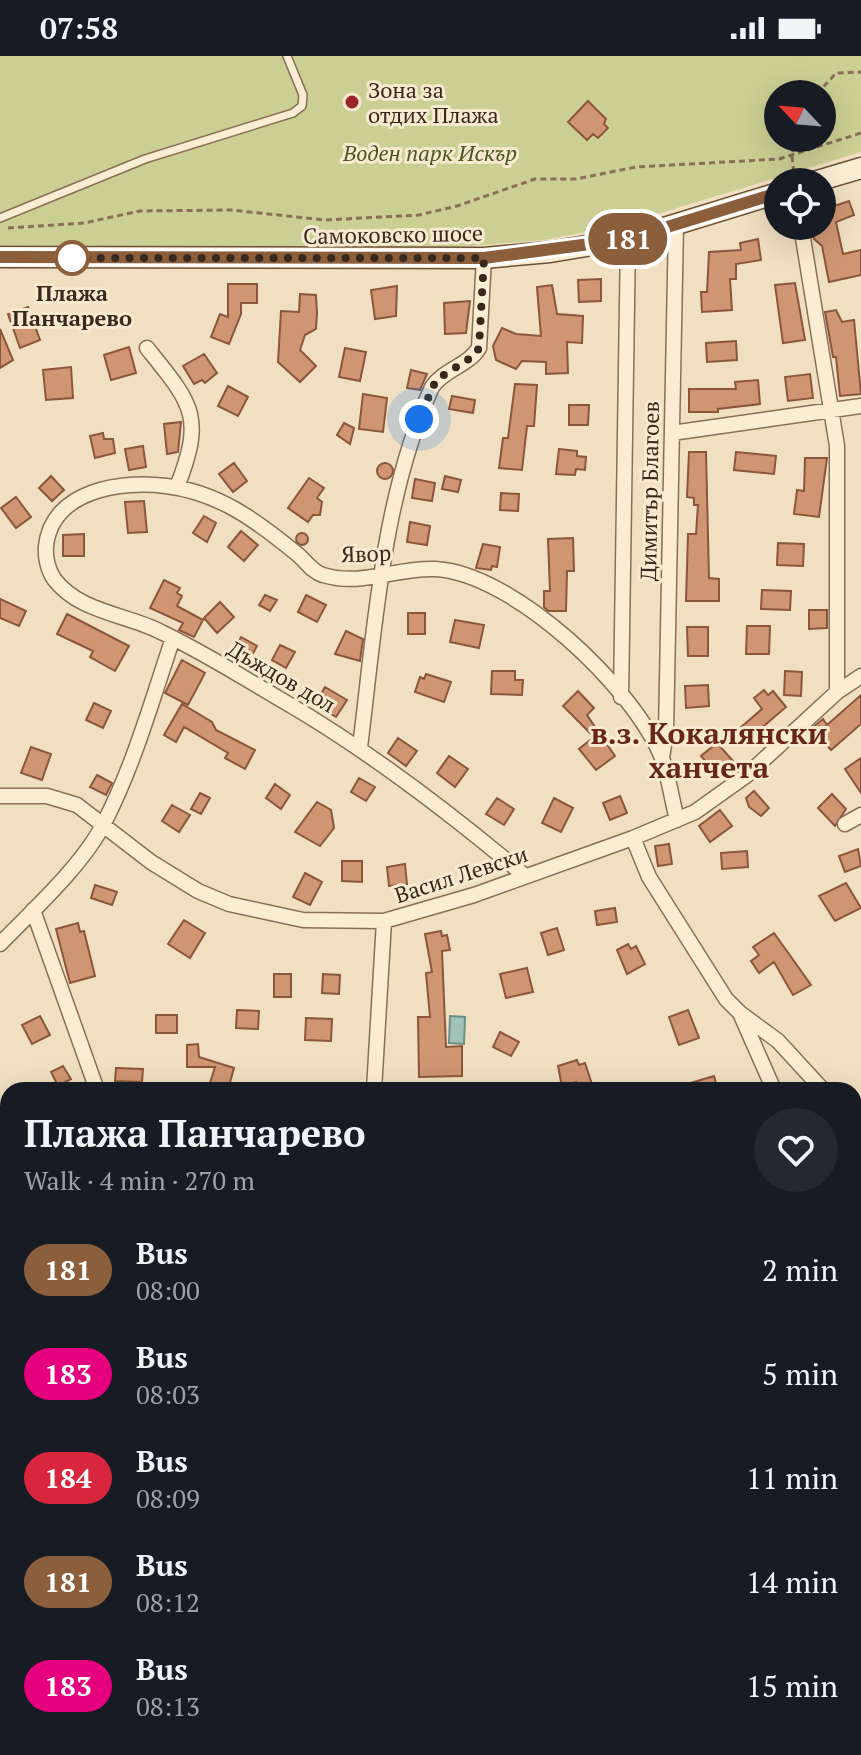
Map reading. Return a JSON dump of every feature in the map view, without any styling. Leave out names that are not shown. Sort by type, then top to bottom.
[{"type":"main road","points":[[836,175],[861,168]]},
{"type":"main road","name":"Самоковско шосе","points":[[0,257],[484,258],[628,239],[764,197]]},
{"type":"street","name":"Димитър Благоев","points":[[662,758],[666,732],[676,225]]},
{"type":"street","name":"Димитър Благоев","points":[[628,239],[621,697],[662,758],[677,820]]},
{"type":"street","points":[[803,240],[837,446],[837,692]]},
{"type":"street","points":[[360,747],[382,578],[399,485],[425,403],[436,380],[475,355],[479,348],[484,258]]},
{"type":"street","points":[[147,348],[181,392],[193,419],[193,438],[177,487]]},
{"type":"street","points":[[672,433],[861,406]]},
{"type":"street","name":"Явор","points":[[57,518],[77,499],[98,491],[148,484],[177,487],[236,508],[318,574],[360,579],[435,569],[494,587],[567,638],[621,697]]},
{"type":"street","name":"Дъждов дол","points":[[57,518],[48,535],[46,550],[54,579],[90,606],[173,638],[360,747],[525,876]]},
{"type":"street","points":[[0,944],[33,910],[103,825],[130,765],[173,638]]},
{"type":"street","name":"Васил Левски","points":[[0,796],[25,795],[63,801],[89,811],[103,825],[180,880],[229,904],[303,920],[384,921],[525,876],[677,820],[722,795],[837,692],[861,676]]},
{"type":"street","points":[[845,824],[861,815]]},
{"type":"street","points":[[633,838],[649,877],[726,999],[778,1041],[816,1082]]},
{"type":"street","points":[[33,910],[94,1082]]},
{"type":"street","points":[[374,1082],[384,921]]},
{"type":"street","points":[[740,1013],[752,1047],[770,1082]]},
{"type":"lane","points":[[0,218],[145,159],[293,113],[302,106],[303,95],[287,56]]},
{"type":"path","points":[[830,80],[836,73],[861,72]]},
{"type":"path","points":[[0,226],[84,223],[140,211],[231,210],[325,220],[376,219],[457,206],[535,179],[576,179],[636,167],[792,157],[861,133]]},
{"type":"path","points":[[793,152],[793,168]]},
{"type":"green space","name":"Воден парк Искър","points":[[0,56],[861,56],[861,152],[808,168],[764,168],[764,182],[621,225],[544,240],[445,248],[0,245]]},
{"type":"water","points":[[450,1016],[465,1017],[464,1044],[449,1043]]},
{"type":"building","points":[[588,101],[606,119],[604,124],[608,128],[598,138],[593,134],[587,140],[568,122]]},
{"type":"building","points":[[849,201],[854,215],[836,222],[836,205]]},
{"type":"building","points":[[836,222],[843,254],[861,250],[861,275],[829,282],[822,246],[815,240],[836,240]]},
{"type":"building","points":[[758,239],[761,260],[736,264],[736,279],[730,279],[732,310],[702,312],[701,292],[707,292],[709,252],[741,250],[740,243]]},
{"type":"building","points":[[601,279],[601,301],[579,302],[578,280]]},
{"type":"building","points":[[795,283],[805,340],[783,343],[775,285]]},
{"type":"building","points":[[228,284],[257,284],[257,303],[241,303],[241,314],[229,344],[211,337],[220,314],[228,317]]},
{"type":"building","points":[[552,285],[557,314],[583,316],[582,343],[567,342],[568,373],[546,374],[546,362],[522,361],[516,369],[496,360],[493,346],[502,328],[516,334],[541,336],[537,287]]},
{"type":"building","points":[[397,286],[396,316],[375,319],[371,290]]},
{"type":"building","points":[[300,294],[316,295],[317,313],[316,329],[305,335],[300,350],[316,366],[300,382],[278,362],[281,311],[299,312]]},
{"type":"building","points":[[470,301],[466,333],[445,334],[444,303]]},
{"type":"building","points":[[28,307],[40,340],[20,348],[8,314]]},
{"type":"building","points":[[836,310],[842,322],[854,320],[861,394],[840,396],[836,357],[833,357],[825,312]]},
{"type":"building","points":[[0,329],[13,360],[0,368]]},
{"type":"building","points":[[736,341],[737,360],[707,362],[706,343]]},
{"type":"building","points":[[129,347],[136,373],[111,380],[104,355]]},
{"type":"building","points":[[345,348],[366,352],[360,381],[339,377]]},
{"type":"building","points":[[204,354],[217,373],[205,383],[202,380],[194,384],[183,366]]},
{"type":"building","points":[[71,367],[73,398],[46,400],[43,370]]},
{"type":"building","points":[[411,370],[427,374],[420,390],[407,388]]},
{"type":"building","points":[[810,374],[813,398],[788,401],[785,377]]},
{"type":"building","points":[[758,380],[760,404],[718,409],[718,412],[689,412],[689,389],[736,389],[735,382]]},
{"type":"building","points":[[515,384],[537,385],[534,426],[527,426],[522,470],[499,468],[503,438],[508,438]]},
{"type":"building","points":[[228,386],[248,397],[238,416],[218,406]]},
{"type":"building","points":[[363,394],[387,398],[383,432],[359,429]]},
{"type":"building","points":[[452,396],[475,400],[473,413],[449,409]]},
{"type":"building","points":[[569,405],[589,405],[588,425],[569,425]]},
{"type":"building","points":[[181,422],[178,452],[167,454],[164,424]]},
{"type":"building","points":[[344,423],[354,428],[350,444],[337,435]]},
{"type":"building","points":[[103,433],[104,439],[113,439],[115,453],[95,458],[90,436]]},
{"type":"building","points":[[143,446],[146,467],[129,470],[125,449]]},
{"type":"building","points":[[559,449],[577,451],[577,456],[586,457],[585,470],[576,469],[575,475],[556,474]]},
{"type":"building","points":[[689,452],[706,452],[709,578],[719,579],[719,601],[686,601],[688,534],[696,534],[698,505],[694,505],[694,498],[687,497]]},
{"type":"building","points":[[736,452],[776,456],[774,474],[734,470]]},
{"type":"building","points":[[805,458],[827,458],[819,517],[794,514],[797,490],[804,491]]},
{"type":"building","points":[[234,463],[247,481],[233,492],[219,474]]},
{"type":"building","points":[[385,463],[391,465],[391,477],[385,479],[379,477],[377,471],[379,465]]},
{"type":"building","points":[[51,476],[64,490],[52,501],[39,488]]},
{"type":"building","points":[[445,476],[461,480],[458,492],[442,489]]},
{"type":"building","points":[[309,478],[324,488],[317,498],[322,502],[320,515],[313,515],[308,522],[288,508]]},
{"type":"building","points":[[415,479],[435,483],[432,501],[412,498]]},
{"type":"building","points":[[501,493],[519,494],[518,511],[500,510]]},
{"type":"building","points":[[16,497],[31,517],[16,528],[1,508]]},
{"type":"building","points":[[144,501],[147,532],[128,533],[125,502]]},
{"type":"building","points":[[204,516],[216,523],[207,542],[193,533]]},
{"type":"building","points":[[410,522],[430,526],[427,545],[407,542]]},
{"type":"building","points":[[241,531],[258,545],[244,561],[228,547]]},
{"type":"building","points":[[302,533],[308,539],[302,545],[296,539]]},
{"type":"building","points":[[84,534],[84,556],[63,556],[63,535]]},
{"type":"building","points":[[573,538],[574,571],[567,571],[566,611],[548,611],[544,607],[544,591],[550,591],[548,539]]},
{"type":"building","points":[[778,543],[804,544],[803,566],[777,565]]},
{"type":"building","points":[[483,544],[500,547],[497,567],[492,566],[491,570],[476,568]]},
{"type":"building","points":[[164,580],[180,588],[177,593],[182,596],[177,606],[203,620],[194,637],[179,630],[183,623],[150,608]]},
{"type":"building","points":[[762,590],[791,591],[790,610],[761,609]]},
{"type":"building","points":[[265,595],[277,600],[270,611],[259,605]]},
{"type":"building","points":[[306,595],[326,605],[317,622],[298,612]]},
{"type":"building","points":[[0,599],[26,611],[19,626],[0,618]]},
{"type":"building","points":[[220,602],[234,617],[217,633],[204,618]]},
{"type":"building","points":[[809,610],[827,610],[827,628],[809,629]]},
{"type":"building","points":[[408,613],[425,613],[425,634],[408,634]]},
{"type":"building","points":[[67,614],[129,646],[115,671],[90,657],[93,651],[57,634]]},
{"type":"building","points":[[455,620],[484,625],[479,648],[450,642]]},
{"type":"building","points":[[747,626],[770,626],[769,654],[746,654]]},
{"type":"building","points":[[687,627],[708,627],[708,656],[688,656]]},
{"type":"building","points":[[346,631],[363,639],[360,661],[335,654]]},
{"type":"building","points":[[241,637],[257,646],[246,666],[230,657]]},
{"type":"building","points":[[280,645],[295,652],[286,668],[272,660]]},
{"type":"building","points":[[182,660],[205,673],[188,705],[165,693]]},
{"type":"building","points":[[492,671],[515,671],[515,680],[523,680],[522,695],[491,694]]},
{"type":"building","points":[[785,671],[802,672],[801,696],[784,695]]},
{"type":"building","points":[[426,674],[451,682],[444,702],[415,692],[420,677],[424,679]]},
{"type":"building","points":[[708,685],[709,706],[686,708],[685,686]]},
{"type":"building","points":[[325,687],[347,700],[336,717],[315,704]]},
{"type":"building","points":[[764,690],[768,695],[773,691],[786,707],[750,738],[741,727],[762,709],[754,698]]},
{"type":"building","points":[[578,691],[594,708],[587,715],[615,756],[596,770],[579,749],[594,737],[563,706]]},
{"type":"building","points":[[861,695],[861,724],[831,750],[812,728],[823,719],[827,725]]},
{"type":"building","points":[[94,703],[111,711],[103,728],[86,720]]},
{"type":"building","points":[[182,704],[212,722],[216,730],[255,750],[245,769],[225,758],[228,753],[184,727],[176,742],[164,735]]},
{"type":"building","points":[[398,738],[417,751],[406,766],[388,753]]},
{"type":"building","points":[[717,743],[733,761],[717,775],[701,756]]},
{"type":"building","points":[[31,747],[51,754],[42,780],[21,773]]},
{"type":"building","points":[[449,756],[468,769],[455,787],[437,773]]},
{"type":"building","points":[[861,758],[861,793],[845,769]]},
{"type":"building","points":[[97,775],[112,783],[106,795],[90,787]]},
{"type":"building","points":[[359,778],[375,787],[366,801],[351,792]]},
{"type":"building","points":[[275,784],[290,795],[281,809],[266,798]]},
{"type":"building","points":[[754,791],[769,808],[761,816],[749,807],[746,798]]},
{"type":"building","points":[[200,793],[210,798],[201,814],[191,809]]},
{"type":"building","points":[[832,794],[846,809],[835,826],[818,808]]},
{"type":"building","points":[[620,796],[627,813],[610,820],[603,803]]},
{"type":"building","points":[[497,798],[514,809],[504,825],[486,814]]},
{"type":"building","points":[[554,798],[573,808],[561,832],[542,823]]},
{"type":"building","points":[[317,802],[331,810],[334,828],[320,846],[295,832]]},
{"type":"building","points":[[172,805],[190,815],[179,832],[162,821]]},
{"type":"building","points":[[720,810],[732,826],[710,842],[699,826]]},
{"type":"building","points":[[669,844],[672,864],[658,866],[655,846]]},
{"type":"building","points":[[858,849],[861,866],[845,872],[839,856]]},
{"type":"building","points":[[747,851],[748,867],[722,869],[721,853]]},
{"type":"building","points":[[342,861],[362,861],[362,882],[342,881]]},
{"type":"building","points":[[405,864],[407,884],[389,886],[387,867]]},
{"type":"building","points":[[305,873],[322,882],[310,905],[293,897]]},
{"type":"building","points":[[846,883],[861,908],[835,921],[819,896]]},
{"type":"building","points":[[95,885],[117,892],[112,905],[91,898]]},
{"type":"building","points":[[615,908],[617,922],[597,925],[595,911]]},
{"type":"building","points":[[184,920],[205,933],[190,958],[168,944]]},
{"type":"building","points":[[78,923],[80,932],[84,931],[95,976],[70,983],[56,929]]},
{"type":"building","points":[[557,928],[564,950],[548,955],[541,933]]},
{"type":"building","points":[[441,931],[442,936],[447,935],[450,950],[442,951],[446,1047],[462,1046],[462,1076],[419,1077],[418,1017],[430,1017],[426,973],[432,972],[425,934]]},
{"type":"building","points":[[774,933],[811,985],[793,995],[774,962],[759,973],[751,961],[759,955],[753,947]]},
{"type":"building","points":[[628,944],[631,949],[636,946],[645,964],[627,974],[617,950]]},
{"type":"building","points":[[527,968],[533,992],[506,998],[500,974]]},
{"type":"building","points":[[274,974],[291,974],[291,997],[274,997]]},
{"type":"building","points":[[323,974],[340,975],[339,994],[322,993]]},
{"type":"building","points":[[237,1010],[259,1011],[258,1029],[236,1028]]},
{"type":"building","points":[[688,1010],[699,1038],[679,1045],[669,1017]]},
{"type":"building","points":[[156,1015],[177,1015],[177,1033],[156,1033]]},
{"type":"building","points":[[40,1016],[50,1035],[32,1044],[22,1025]]},
{"type":"building","points":[[306,1018],[332,1019],[331,1041],[305,1040]]},
{"type":"building","points":[[500,1032],[519,1042],[511,1056],[493,1047]]},
{"type":"building","points":[[198,1044],[199,1057],[234,1068],[230,1082],[210,1082],[215,1067],[187,1067],[187,1045]]},
{"type":"building","points":[[577,1060],[579,1065],[585,1063],[591,1082],[561,1082],[558,1066]]},
{"type":"building","points":[[63,1066],[71,1079],[56,1082],[51,1072]]},
{"type":"building","points":[[116,1068],[143,1069],[142,1082],[115,1081]]},
{"type":"building","points":[[714,1076],[716,1082],[694,1082]]},
{"type":"bus line","name":"181","points":[[0,257],[438,261],[484,258],[550,252],[628,239],[764,197]]},
{"type":"place","name":"Зона за отдих Плажа","points":[[352,102]]},
{"type":"place","name":"Плажа Панчарево","points":[[72,258]]},
{"type":"district","name":"в.з. Кокалянски ханчета","points":[[709,750]]},
{"type":"route","points":[[72,258],[438,261],[484,258],[479,348],[475,355],[436,380],[419,419]]}]
